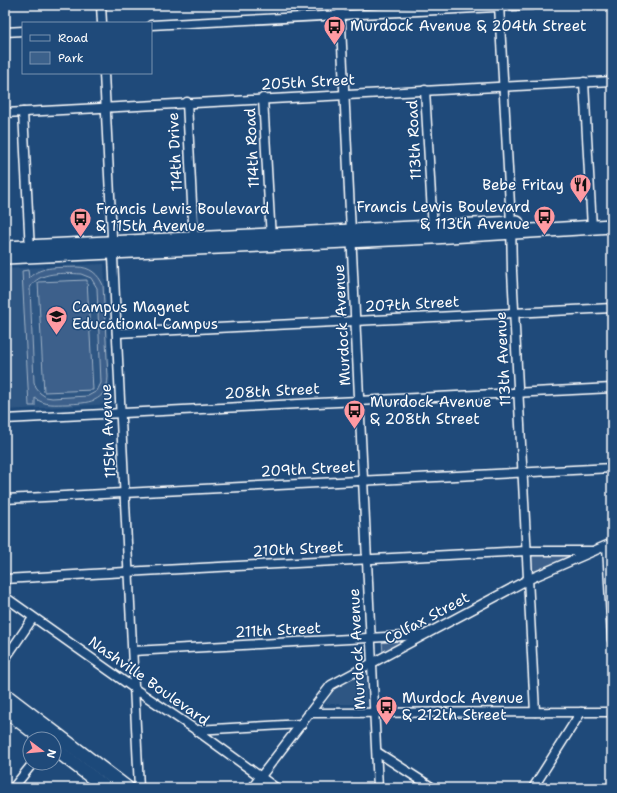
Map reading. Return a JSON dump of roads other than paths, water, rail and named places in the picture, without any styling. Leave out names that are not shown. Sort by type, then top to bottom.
[{"type":"main road","points":[[591,224],[612,218]]},
{"type":"main road","points":[[5,248],[30,251],[591,224],[612,226]]},
{"type":"main road","points":[[5,257],[30,251]]},
{"type":"main road","points":[[5,695],[127,788]]},
{"type":"main road","points":[[5,710],[33,731]]},
{"type":"main road","points":[[62,754],[102,787]]},
{"type":"street","points":[[101,5],[102,22]]},
{"type":"street","name":"Murdock Avenue","points":[[340,5],[378,788]]},
{"type":"street","points":[[152,25],[533,5]]},
{"type":"street","name":"113th Avenue","points":[[499,6],[534,712]]},
{"type":"street","points":[[5,32],[22,31]]},
{"type":"street","name":"115th Avenue","points":[[104,74],[139,788]]},
{"type":"street","name":"205th Street","points":[[5,112],[612,81]]},
{"type":"street","points":[[584,82],[591,224]]},
{"type":"street","name":"113th Road","points":[[425,90],[433,232]]},
{"type":"street","name":"114th Road","points":[[263,98],[271,240]]},
{"type":"street","name":"114th Drive","points":[[187,102],[194,243]]},
{"type":"street","points":[[23,112],[30,251]]},
{"type":"street","name":"207th Street","points":[[117,333],[612,308]]},
{"type":"street","name":"208th Street","points":[[5,419],[612,388]]},
{"type":"street","name":"209th Street","points":[[5,499],[612,468]]},
{"type":"street","points":[[610,545],[612,640]]},
{"type":"street","name":"Colfax Street","points":[[252,788],[331,685],[528,580],[610,545]]},
{"type":"street","name":"210th Street","points":[[5,579],[129,571],[526,551],[594,551]]},
{"type":"street","name":"Nashville Boulevard","points":[[5,597],[33,618],[196,730],[276,788]]},
{"type":"street","points":[[5,659],[33,618]]},
{"type":"street","name":"211th Street","points":[[133,651],[425,635]]},
{"type":"street","points":[[533,788],[581,712]]},
{"type":"street","points":[[309,713],[612,712]]},
{"type":"street","points":[[196,730],[302,724]]},
{"type":"street","points":[[377,752],[434,788]]},
{"type":"street","points":[[13,788],[27,771]]},
{"type":"place","name":"Murdock Avenue & 204th Street","points":[[335,46]]},
{"type":"place","name":"Bebe Fritay","points":[[580,204]]},
{"type":"place","name":"Francis Lewis Boulevard & 113th Avenue","points":[[545,236]]},
{"type":"place","name":"Francis Lewis Boulevard & 115th Avenue","points":[[81,238]]},
{"type":"place","name":"Campus Magnet Educational Campus","points":[[56,336]]},
{"type":"place","name":"Murdock Avenue & 208th Street","points":[[354,430]]},
{"type":"place","name":"Murdock Avenue & 212th Street","points":[[386,726]]}]
